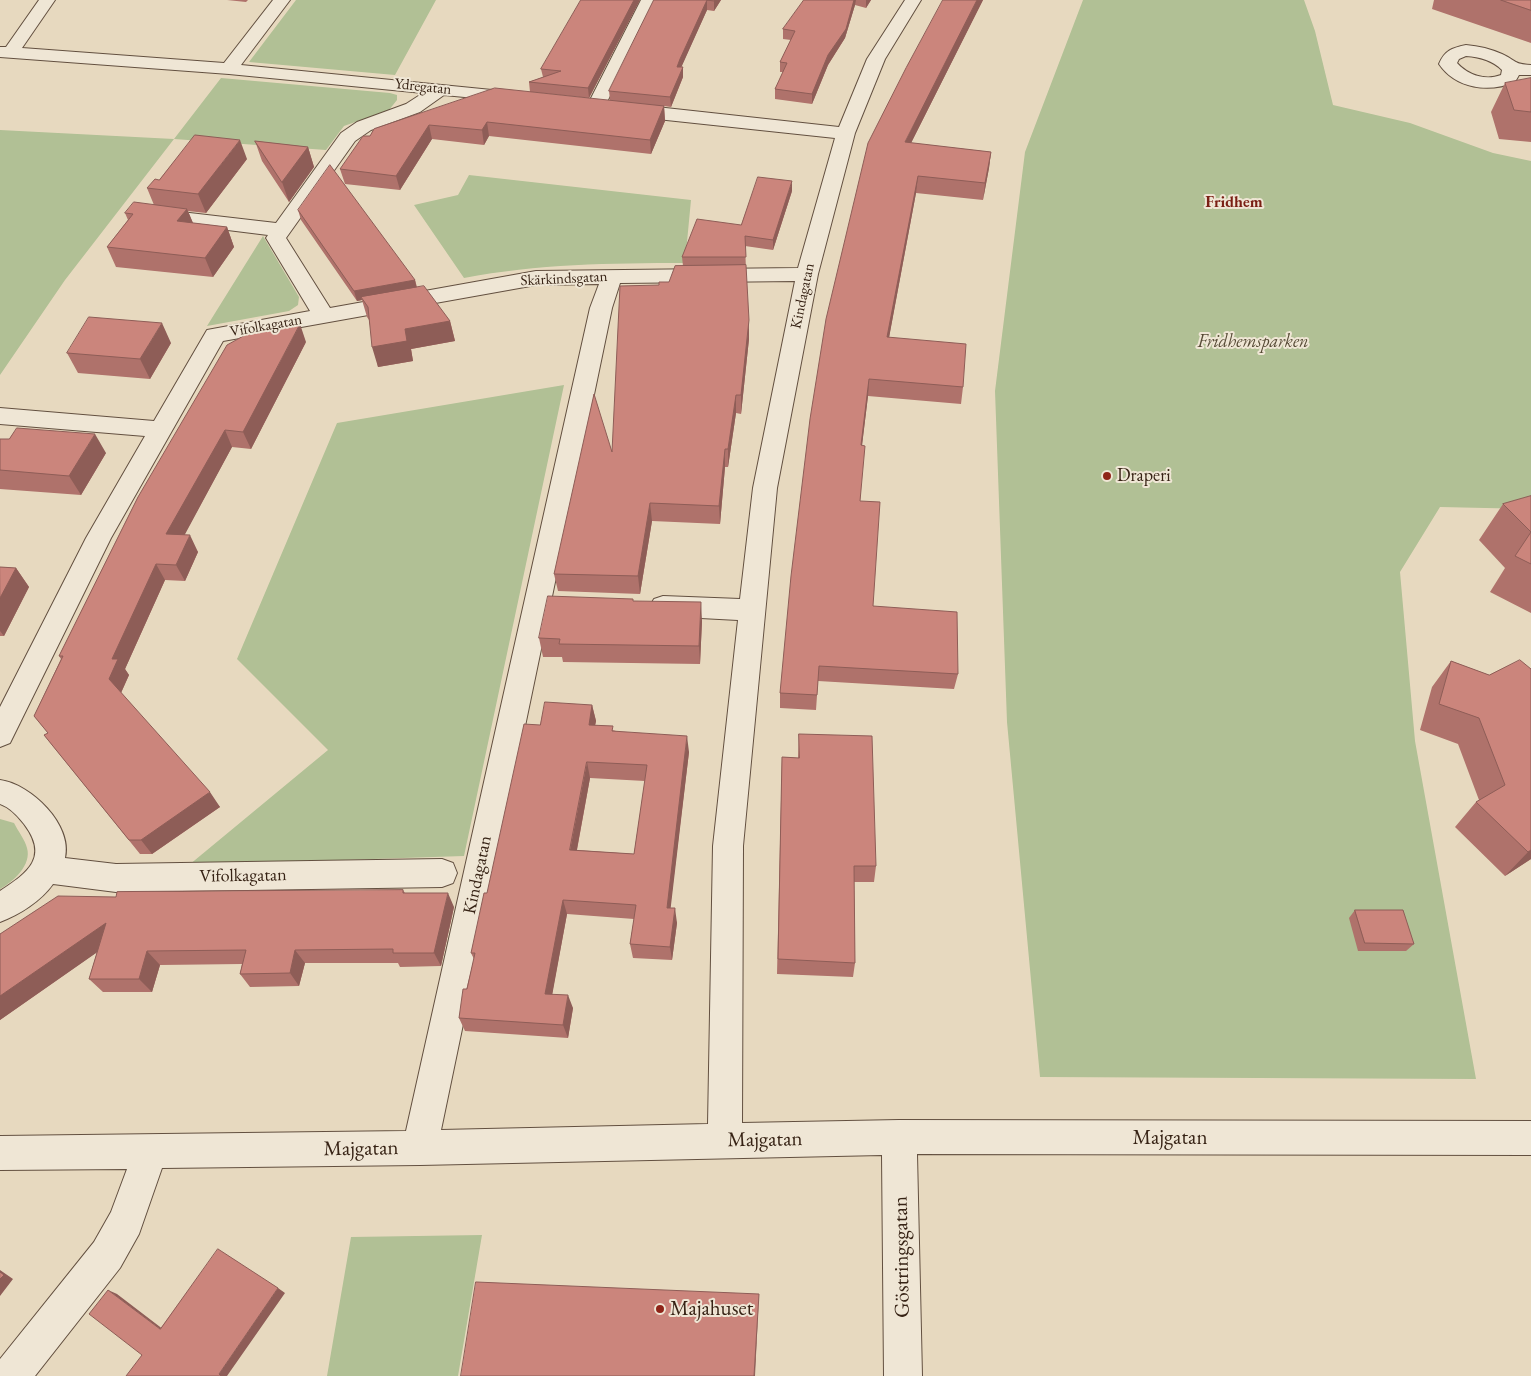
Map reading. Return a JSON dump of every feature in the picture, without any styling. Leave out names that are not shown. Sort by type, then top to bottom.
[{"type":"street","points":[[5,52],[47,0]]},
{"type":"street","points":[[229,69],[282,0]]},
{"type":"street","points":[[596,106],[649,0]]},
{"type":"street","name":"Kindagatan","points":[[725,1140],[728,846],[765,488],[807,274],[846,133],[876,59],[913,0]]},
{"type":"street","name":"Ydregatan","points":[[5,52],[229,69],[529,98]]},
{"type":"street","points":[[1512,69],[1531,70]]},
{"type":"street","points":[[143,214],[282,230],[348,137],[364,126],[413,108],[442,89]]},
{"type":"street","points":[[576,104],[846,133]]},
{"type":"street","name":"Vifolkagatan","points":[[0,735],[7,705],[98,538],[215,335],[324,316],[276,238],[282,230]]},
{"type":"street","name":"Skärkindsgatan","points":[[324,316],[518,280],[612,276],[807,274]]},
{"type":"street","name":"Kindagatan","points":[[420,1148],[536,602],[601,308],[612,276]]},
{"type":"street","points":[[0,416],[160,430]]},
{"type":"street","points":[[536,602],[566,603]]},
{"type":"street","points":[[644,606],[751,610]]},
{"type":"street","points":[[0,792],[6,792],[20,800],[47,829],[52,843],[52,856],[45,869],[31,886],[0,908]]},
{"type":"street","name":"Vifolkagatan","points":[[45,869],[116,878],[442,873]]},
{"type":"street","name":"Majgatan","points":[[0,1153],[420,1148],[899,1137],[1531,1138]]},
{"type":"street","name":"Göstringsgatan","points":[[899,1137],[903,1376]]},
{"type":"street","points":[[11,1376],[107,1255],[126,1221],[150,1152]]},
{"type":"green space","points":[[296,0],[436,0],[395,75],[249,62]]},
{"type":"green space","name":"Fridhemsparken","points":[[1083,0],[1304,0],[1315,31],[1333,105],[1410,123],[1493,153],[1531,161],[1531,509],[1440,507],[1400,572],[1415,741],[1476,1079],[1040,1077],[1007,722],[995,391],[1025,152]]},
{"type":"green space","points":[[221,78],[397,95],[397,100],[389,110],[344,126],[326,150],[174,139]]},
{"type":"green space","points":[[0,130],[174,139],[65,280],[0,375]]},
{"type":"green space","points":[[469,175],[691,200],[685,263],[546,267],[464,278],[414,205],[458,195]]},
{"type":"green space","points":[[263,236],[299,297],[298,305],[289,311],[207,326]]},
{"type":"green space","points":[[564,385],[464,856],[189,865],[328,750],[237,659],[337,423]]},
{"type":"green space","points":[[0,819],[14,823],[25,842],[28,854],[24,867],[16,877],[0,889]]},
{"type":"green space","points":[[482,1235],[458,1376],[327,1376],[351,1237]]},
{"type":"building","points":[[581,0],[634,0],[588,88],[529,82],[561,71],[541,69]]},
{"type":"building","points":[[654,0],[707,0],[680,59],[677,67],[683,67],[670,97],[609,91]]},
{"type":"building","points":[[804,0],[854,0],[846,29],[828,55],[812,94],[775,89],[787,63],[780,62],[795,31],[783,29]]},
{"type":"building","points":[[943,0],[977,0],[905,142],[991,152],[985,183],[918,176],[887,337],[966,344],[963,387],[869,379],[861,445],[865,446],[860,501],[880,502],[873,606],[957,612],[958,674],[819,666],[817,695],[780,693],[791,576],[810,419],[826,319],[868,143]]},
{"type":"building","points":[[1501,0],[1531,0],[1531,10]]},
{"type":"building","points":[[1531,78],[1531,112],[1514,110],[1505,83]]},
{"type":"building","points":[[495,88],[664,106],[650,140],[487,122],[482,130],[429,125],[396,176],[340,169],[363,136],[370,136],[374,129]]},
{"type":"building","points":[[195,135],[240,140],[198,194],[147,188],[155,179],[159,180]]},
{"type":"building","points":[[255,141],[308,147],[282,182]]},
{"type":"building","points":[[330,165],[415,280],[354,291],[298,210]]},
{"type":"building","points":[[758,177],[792,181],[773,240],[745,236],[746,257],[682,257],[697,219],[741,225]]},
{"type":"building","points":[[134,202],[187,209],[177,221],[227,227],[205,258],[107,247],[133,214],[125,213]]},
{"type":"building","points":[[746,265],[749,320],[741,395],[736,395],[728,449],[725,449],[719,506],[650,503],[638,576],[554,574],[594,394],[612,452],[620,286],[659,285],[659,282],[669,282],[675,266]]},
{"type":"building","points":[[424,286],[450,321],[405,329],[407,341],[372,347],[368,307],[361,297]]},
{"type":"building","points":[[89,317],[162,323],[140,359],[67,353]]},
{"type":"building","points":[[300,324],[243,432],[225,430],[166,534],[190,535],[176,565],[156,564],[112,659],[118,659],[109,679],[210,792],[141,840],[129,840],[44,735],[48,733],[34,716],[63,656],[59,656],[138,497],[227,345],[247,334]]},
{"type":"building","points":[[17,428],[95,434],[69,476],[0,470],[0,439],[9,439]]},
{"type":"building","points":[[1531,496],[1531,532],[1503,504]]},
{"type":"building","points":[[1531,532],[1531,564],[1515,556]]},
{"type":"building","points":[[0,567],[16,568],[0,598]]},
{"type":"building","points":[[548,596],[633,599],[633,601],[701,602],[699,646],[559,644],[560,639],[539,638]]},
{"type":"building","points":[[1520,660],[1531,669],[1531,850],[1528,852],[1476,802],[1505,785],[1479,718],[1439,704],[1451,661],[1489,675]]},
{"type":"building","points":[[545,702],[592,705],[589,725],[613,726],[612,731],[687,736],[667,908],[675,908],[670,947],[630,944],[636,905],[563,900],[545,994],[568,995],[563,1025],[459,1018],[463,989],[467,989],[475,953],[471,953],[484,893],[487,893],[524,724],[540,725]],"holes":[[[587,762],[647,765],[634,854],[570,850]]]},
{"type":"building","points":[[799,734],[872,736],[876,866],[854,866],[855,963],[778,959],[782,757],[799,758]]},
{"type":"building","points":[[403,890],[403,893],[448,893],[434,953],[393,953],[393,949],[295,950],[290,973],[240,974],[246,950],[147,951],[139,979],[89,979],[106,923],[0,996],[0,934],[58,896],[116,897],[117,892]]},
{"type":"building","points":[[1355,910],[1403,910],[1414,944],[1365,943]]},
{"type":"building","points":[[218,1249],[278,1288],[219,1374],[221,1376],[126,1376],[142,1355],[89,1314],[108,1290],[160,1329]]},
{"type":"building","points":[[476,1282],[759,1294],[754,1376],[461,1376]]},
{"type":"place","name":"Draperi","points":[[1107,476]]},
{"type":"place","name":"Majahuset","points":[[660,1309]]},
{"type":"district","name":"Fridhem","points":[[1234,203]]}]
